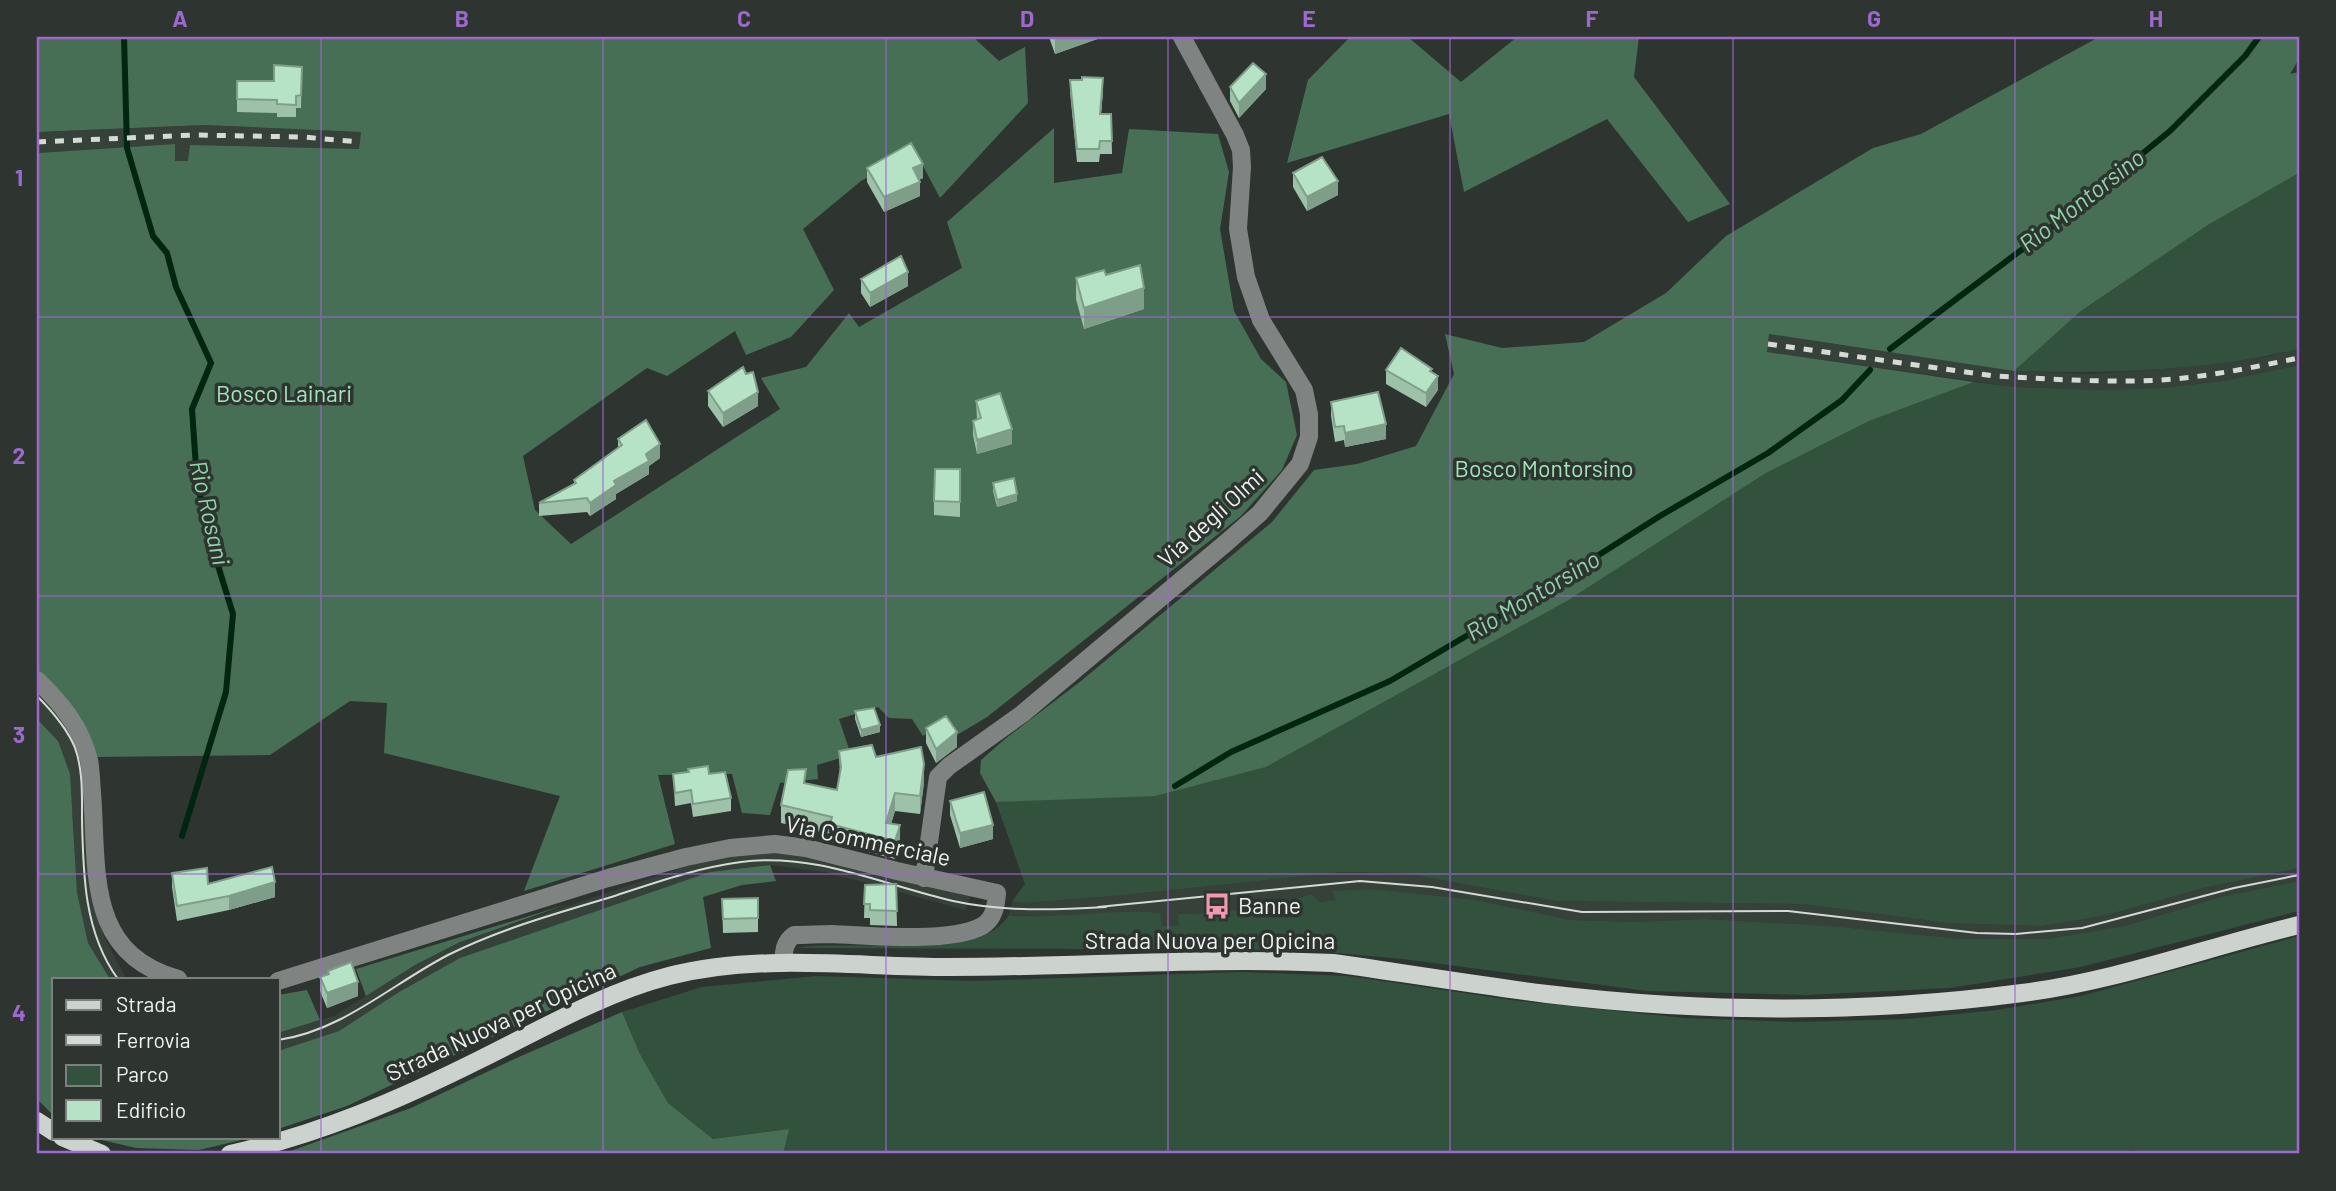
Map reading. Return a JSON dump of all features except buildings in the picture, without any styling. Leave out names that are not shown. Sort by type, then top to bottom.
[{"type":"main road","name":"Strada Nuova per Opicina","points":[[230,1154],[317,1129],[375,1108],[452,1074],[593,1003],[630,988],[699,970],[737,965],[783,963],[947,967],[1311,962],[1606,1000],[1727,1008],[1847,1009],[1968,999],[2065,986],[2130,972],[2299,925]]},
{"type":"main road","points":[[37,1121],[52,1131]]},
{"type":"main road","points":[[64,1138],[102,1154]]},
{"type":"street","name":"Via degli Olmi","points":[[924,878],[938,777],[949,766],[1041,699],[1260,513],[1300,464],[1308,438],[1309,414],[1304,390],[1261,320],[1241,254],[1238,206],[1242,185],[1241,150],[1182,37]]},
{"type":"street","points":[[37,680],[70,716],[83,741],[89,762],[95,871],[104,914],[122,947],[140,962],[176,978]]},
{"type":"street","name":"Via Commerciale","points":[[280,980],[608,878],[730,848],[775,845],[806,848],[924,878],[997,893],[996,908],[990,920],[980,927],[954,933],[880,937],[794,935],[788,939],[783,963]]},
{"type":"shaded area","points":[[204,125],[361,132],[359,149],[191,145],[189,161],[175,161],[175,144],[37,153],[37,132]]},
{"type":"shaded area","points":[[1769,334],[2014,371],[2090,374],[2177,368],[2265,357],[2299,349],[2299,365],[2223,381],[2162,388],[2102,390],[2015,387],[1767,352]]},
{"type":"shaded area","points":[[37,689],[50,702],[80,747],[94,901],[104,936],[125,978],[109,978],[88,943],[77,891],[73,816],[58,741],[37,719]]},
{"type":"shaded area","points":[[755,853],[808,854],[972,894],[965,910],[825,872],[770,865],[710,872],[460,958],[399,992],[339,1031],[280,1050],[280,1032],[334,1016],[415,965],[460,942],[702,861]]},
{"type":"shaded area","points":[[2299,868],[2299,881],[2220,897],[2125,926],[2047,939],[1962,939],[1831,926],[1705,919],[1635,922],[1571,920],[1476,900],[1375,889],[1332,892],[1337,900],[1319,902],[1311,894],[1270,906],[1227,913],[1179,914],[1179,926],[1162,926],[1160,914],[1141,912],[1068,917],[1009,915],[1012,901],[1023,903],[1124,895],[1342,872],[1404,873],[1556,901],[1803,904],[1947,923],[2042,926]]},
{"type":"green space","name":"Bosco Lainari","points":[[37,37],[973,37],[999,61],[1025,47],[1028,103],[940,198],[915,151],[861,181],[803,229],[834,290],[791,337],[746,355],[735,331],[667,376],[647,368],[523,456],[535,510],[571,544],[780,409],[761,378],[806,367],[849,313],[859,327],[962,268],[947,222],[1054,128],[1054,183],[1122,173],[1129,129],[1218,134],[1229,172],[1220,229],[1234,311],[1261,359],[1286,382],[1297,435],[1282,470],[1241,516],[987,717],[957,735],[947,720],[923,736],[912,719],[889,718],[878,707],[839,719],[851,755],[817,765],[818,779],[780,783],[770,815],[742,813],[732,774],[658,775],[675,844],[524,891],[560,796],[384,753],[387,703],[350,701],[270,755],[92,757],[37,669],[37,147],[38,153],[175,144],[175,161],[188,161],[190,145],[359,149],[361,132],[204,125],[37,132]]},
{"type":"green space","points":[[1350,37],[1408,37],[1461,82],[1517,37],[1639,37],[1634,77],[1730,204],[1688,222],[1607,119],[1464,192],[1449,114],[1287,163],[1308,80]]},
{"type":"green space","name":"Bosco Montorsino","points":[[2099,37],[2299,37],[2299,59],[2290,74],[2299,72],[2299,173],[2208,225],[2081,311],[2014,371],[1769,334],[1767,352],[1974,382],[1869,421],[1766,473],[1567,601],[1266,767],[1155,796],[996,802],[980,773],[981,760],[1081,681],[1272,522],[1314,470],[1357,464],[1416,446],[1454,374],[1445,334],[1502,348],[1584,342],[1666,293],[1726,236],[1873,148],[1921,134]]},
{"type":"green space","points":[[2299,173],[2299,349],[2229,362],[2158,369],[2014,371],[2081,311],[2208,225]]},
{"type":"green space","points":[[2299,365],[2299,868],[2203,888],[2106,915],[2042,926],[1947,923],[1803,904],[1556,901],[1404,873],[1342,872],[1124,895],[1023,903],[1012,901],[1025,884],[996,802],[1059,798],[1266,767],[1567,601],[1766,473],[1869,421],[1974,382],[2015,387],[2102,390],[2162,388],[2223,381]]},
{"type":"green space","points":[[37,719],[58,741],[70,774],[77,892],[88,943],[109,978],[52,978],[52,1114],[37,1099]]},
{"type":"green space","points":[[770,865],[776,881],[742,885],[703,897],[711,948],[640,967],[347,1106],[280,1128],[280,1050],[339,1031],[399,992],[460,958],[710,872]]},
{"type":"green space","points":[[2299,881],[2299,911],[2081,967],[1950,988],[1806,995],[1647,991],[1403,959],[1304,950],[796,948],[943,944],[971,939],[994,930],[1009,915],[1160,913],[1162,926],[1179,926],[1178,914],[1246,909],[1311,894],[1320,902],[1336,900],[1332,891],[1375,889],[1476,900],[1571,920],[1635,922],[1705,919],[1831,926],[1962,939],[2047,939],[2125,926],[2220,897]]},
{"type":"green space","points":[[568,904],[460,942],[415,965],[366,996],[356,969]]},
{"type":"green space","points":[[2299,936],[2299,1154],[2138,1154],[2131,1150],[2127,1154],[783,1154],[788,1129],[713,1139],[668,1103],[640,1054],[622,1012],[702,987],[816,976],[973,981],[1241,972],[1348,976],[1518,1001],[1684,1018],[1796,1022],[1908,1019],[1997,1010],[2081,996]]},
{"type":"green space","points":[[307,990],[320,1020],[280,1032],[280,995]]},
{"type":"green space","points":[[622,1012],[640,1054],[668,1103],[713,1139],[789,1129],[783,1154],[282,1154],[411,1108]]},
{"type":"green space","points":[[93,1138],[250,1138],[199,1150],[136,1148]]},
{"type":"waterway","name":"Rio Rosani","points":[[124,37],[127,148],[153,236],[167,253],[176,287],[211,363],[192,409],[197,482],[211,543],[233,614],[226,692],[182,836]]},
{"type":"waterway","name":"Rio Montorsino","points":[[1890,349],[2065,217],[2170,131],[2245,56],[2259,37]]},
{"type":"waterway","name":"Rio Montorsino","points":[[1175,786],[1231,752],[1390,681],[1539,593],[1660,516],[1768,453],[1842,400],[1870,370]]},
{"type":"tram line","points":[[37,696],[63,727],[78,756],[83,860],[88,902],[98,942],[117,978]]},
{"type":"tram line","points":[[280,1040],[301,1035],[345,1017],[448,955],[486,938],[690,872],[741,862],[768,860],[822,866],[972,905],[1010,909],[1106,907]]},
{"type":"tram line","points":[[1098,907],[1360,881],[1432,887],[1582,912],[1788,911],[1977,933],[2016,934],[2082,928],[2234,888],[2299,875]]},
{"type":"railway","points":[[37,142],[194,135],[303,137],[360,142]]},
{"type":"railway","points":[[1768,344],[1994,376],[2099,381],[2179,379],[2299,358]]},
{"type":"place","name":"Banne","points":[[1217,906]]}]
